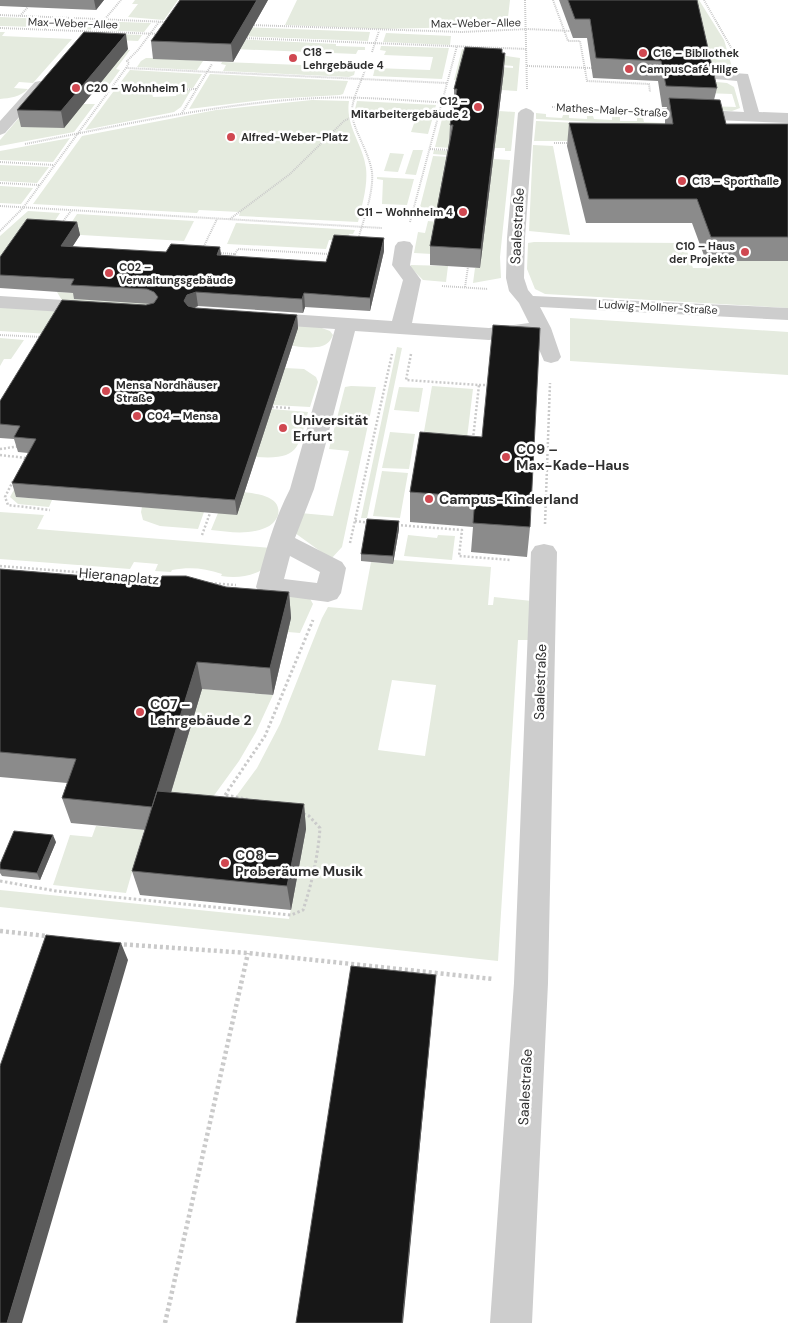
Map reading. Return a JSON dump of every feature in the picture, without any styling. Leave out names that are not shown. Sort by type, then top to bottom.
[{"type":"street","points":[[720,76],[741,73],[753,117]]},
{"type":"street","points":[[0,130],[40,84]]},
{"type":"street","name":"Saalestraße","points":[[526,110],[514,266],[524,297],[541,328],[551,357]]},
{"type":"street","name":"Mathes-Maler-Straße","points":[[658,112],[788,118]]},
{"type":"street","points":[[399,327],[412,280],[401,265],[406,238]]},
{"type":"street","name":"Ludwig-Mollner-Straße","points":[[524,297],[544,301],[788,314]]},
{"type":"street","points":[[0,302],[109,308]]},
{"type":"street","points":[[238,316],[489,334],[541,328]]},
{"type":"street","points":[[281,541],[334,568],[328,593],[269,588],[281,541],[292,507],[302,489],[346,323]]},
{"type":"street","name":"Saalestraße","points":[[511,1323],[531,983],[544,552]]},
{"type":"path","points":[[105,20],[121,0]]},
{"type":"path","points":[[525,0],[527,29],[570,31]]},
{"type":"path","points":[[553,0],[568,41],[580,41],[587,81],[649,84],[658,112]]},
{"type":"path","points":[[704,0],[723,31],[741,73]]},
{"type":"path","points":[[19,16],[28,7]]},
{"type":"path","name":"Max-Weber-Allee","points":[[0,15],[168,22]]},
{"type":"path","points":[[44,30],[56,18]]},
{"type":"path","points":[[0,231],[23,208],[126,68],[127,62],[159,22]]},
{"type":"path","name":"Max-Weber-Allee","points":[[237,38],[527,49],[527,29],[462,32],[244,25]]},
{"type":"path","name":"Max-Weber-Allee","points":[[0,28],[160,34]]},
{"type":"path","points":[[372,52],[379,30]]},
{"type":"path","points":[[81,38],[86,31]]},
{"type":"path","points":[[406,238],[448,83],[456,46]]},
{"type":"path","points":[[526,110],[527,49]]},
{"type":"path","points":[[182,114],[212,64]]},
{"type":"path","points":[[527,66],[592,68]]},
{"type":"path","points":[[126,68],[448,83]]},
{"type":"path","points":[[365,70],[352,104],[352,117],[367,150],[372,174],[372,187],[357,244],[406,238]]},
{"type":"path","points":[[99,87],[159,90],[197,89]]},
{"type":"path","points":[[20,145],[182,114],[275,101],[355,98],[454,103]]},
{"type":"path","name":"Mathes-Maler-Straße","points":[[526,110],[658,112]]},
{"type":"path","points":[[229,219],[290,174],[344,121],[352,117]]},
{"type":"path","points":[[523,143],[572,143]]},
{"type":"path","points":[[430,149],[458,150]]},
{"type":"path","points":[[0,162],[55,165]]},
{"type":"path","points":[[0,183],[40,185]]},
{"type":"path","points":[[0,206],[362,227],[406,238]]},
{"type":"path","points":[[59,228],[71,210]]},
{"type":"path","points":[[412,214],[439,215]]},
{"type":"path","points":[[210,253],[201,252],[216,219]]},
{"type":"path","points":[[242,260],[233,260],[238,249],[329,253],[327,259]]},
{"type":"path","points":[[218,253],[236,254]]},
{"type":"path","points":[[465,287],[468,267]]},
{"type":"path","points":[[411,284],[465,287],[524,297]]},
{"type":"path","points":[[334,568],[348,550],[399,327]]},
{"type":"path","points":[[0,335],[47,338]]},
{"type":"path","points":[[413,346],[406,380],[435,380],[488,385]]},
{"type":"path","points":[[544,552],[551,357]]},
{"type":"path","points":[[473,442],[479,385]]},
{"type":"path","points":[[272,407],[285,408]]},
{"type":"path","points":[[0,449],[21,446]]},
{"type":"path","points":[[22,466],[29,452]]},
{"type":"path","points":[[0,455],[26,458]]},
{"type":"path","points":[[17,473],[4,497],[8,505],[50,510]]},
{"type":"path","points":[[202,535],[210,513]]},
{"type":"path","points":[[355,521],[374,523]]},
{"type":"path","points":[[394,524],[462,530],[459,556],[472,557]]},
{"type":"path","name":"Hieranaplatz","points":[[0,566],[174,580]]},
{"type":"path","points":[[200,582],[269,588]]},
{"type":"path","points":[[210,590],[214,583]]},
{"type":"path","points":[[221,801],[265,736],[315,616],[328,593]]},
{"type":"path","points":[[226,795],[252,800]]},
{"type":"path","points":[[0,881],[56,891],[291,915],[303,910],[310,892],[319,848],[320,828],[309,816],[294,810]]},
{"type":"path","points":[[0,930],[48,936],[45,945]]},
{"type":"path","points":[[116,943],[174,950],[248,953],[531,983]]},
{"type":"path","points":[[165,1323],[248,953]]},
{"type":"shaded area","points":[[135,0],[178,0],[164,20],[128,17],[138,4],[132,4]]},
{"type":"shaded area","points":[[297,0],[510,0],[507,26],[382,29],[285,25]]},
{"type":"shaded area","points":[[686,0],[699,0],[724,40],[732,67],[702,66]]},
{"type":"shaded area","points":[[0,17],[46,19],[39,27],[0,26]]},
{"type":"shaded area","points":[[61,20],[151,23],[144,32],[53,28]]},
{"type":"shaded area","points":[[242,27],[370,32],[368,41],[237,36]]},
{"type":"shaded area","points":[[0,32],[5,32],[2,36],[72,39],[33,83],[19,82],[14,88],[28,89],[25,92],[15,97],[0,99]]},
{"type":"shaded area","points":[[90,33],[142,35],[138,41],[117,40],[111,50],[130,50],[116,69],[120,70],[109,85],[98,85]]},
{"type":"shaded area","points":[[386,33],[451,36],[450,45],[383,42]]},
{"type":"shaded area","points":[[235,39],[336,44],[336,46],[365,47],[365,50],[358,50],[356,54],[234,49]]},
{"type":"shaded area","points":[[381,46],[449,48],[442,79],[373,76],[375,68],[430,70],[433,57],[384,55],[386,51],[380,50]]},
{"type":"shaded area","points":[[462,49],[520,58],[517,91],[501,90],[501,67],[513,68],[513,66],[501,65],[457,101],[453,101],[457,80],[454,80]]},
{"type":"shaded area","points":[[146,58],[203,61],[197,70],[137,67]]},
{"type":"shaded area","points":[[222,62],[356,67],[354,75],[349,77],[223,71],[226,65],[221,64]]},
{"type":"shaded area","points":[[130,70],[202,74],[193,88],[117,87]]},
{"type":"shaded area","points":[[210,74],[348,81],[343,94],[340,95],[271,99],[189,109]]},
{"type":"shaded area","points":[[706,81],[727,83],[734,87],[740,108],[732,111],[700,109],[707,106],[736,107],[732,94],[704,93]]},
{"type":"shaded area","points":[[116,88],[151,90],[153,97],[176,96],[178,90],[191,90],[181,107],[174,112],[85,130]]},
{"type":"shaded area","points":[[43,90],[83,104],[95,104],[74,132],[0,146],[0,140]]},
{"type":"shaded area","name":"Alfred-Weber-Platz","points":[[312,100],[349,101],[348,110],[352,127],[362,151],[366,168],[365,189],[358,222],[239,216],[240,212],[199,210],[197,213],[33,204],[82,136],[216,110]]},
{"type":"shaded area","points":[[357,101],[436,105],[435,109],[357,120],[355,109]]},
{"type":"shaded area","points":[[452,106],[456,106],[468,149],[435,147],[444,111],[451,111]]},
{"type":"shaded area","points":[[499,111],[515,112],[511,151],[505,151],[505,148],[489,148]]},
{"type":"shaded area","points":[[434,113],[428,134],[411,132],[417,115]]},
{"type":"shaded area","points":[[536,113],[546,114],[546,117],[562,118],[563,115],[569,115],[569,118],[587,119],[587,116],[593,116],[594,119],[612,120],[612,117],[620,117],[620,121],[637,121],[637,118],[643,118],[644,122],[665,123],[665,119],[676,120],[677,126],[536,119]]},
{"type":"shaded area","points":[[536,121],[764,132],[767,141],[534,141]]},
{"type":"shaded area","points":[[70,138],[53,162],[0,160],[0,151]]},
{"type":"shaded area","points":[[533,145],[553,146],[570,235],[529,231]]},
{"type":"shaded area","points":[[413,150],[423,150],[416,175],[405,174]]},
{"type":"shaded area","points":[[434,150],[494,153],[494,159],[510,160],[500,257],[501,278],[473,283],[475,268],[480,267],[493,159],[433,154]]},
{"type":"shaded area","points":[[390,153],[404,154],[398,172],[384,171]]},
{"type":"shaded area","points":[[433,156],[450,157],[440,209],[420,207]]},
{"type":"shaded area","points":[[0,165],[49,167],[37,183],[0,181]]},
{"type":"shaded area","points":[[377,177],[414,179],[407,205],[382,204],[383,180],[377,179]]},
{"type":"shaded area","points":[[0,186],[33,188],[21,204],[0,203]]},
{"type":"shaded area","points":[[28,211],[60,213],[47,233],[0,263],[0,236]]},
{"type":"shaded area","points":[[77,214],[194,221],[184,241],[64,234]]},
{"type":"shaded area","points":[[428,221],[437,222],[432,254],[414,253],[418,232],[425,233]]},
{"type":"shaded area","points":[[236,223],[355,230],[353,234],[349,234],[348,239],[351,242],[329,240],[326,249],[227,244]]},
{"type":"shaded area","points":[[528,243],[684,243],[693,268],[708,268],[706,261],[788,261],[788,308],[545,294],[535,289],[527,269]]},
{"type":"shaded area","points":[[411,265],[448,266],[446,282],[423,280],[411,268]]},
{"type":"shaded area","points":[[57,292],[153,298],[151,307],[63,302]]},
{"type":"shaded area","points":[[0,306],[147,315],[83,336],[0,331]]},
{"type":"shaded area","points":[[570,318],[788,332],[788,375],[570,361]]},
{"type":"shaded area","points":[[196,319],[319,327],[330,331],[333,335],[329,342],[322,346],[296,346],[260,338]]},
{"type":"shaded area","points":[[0,338],[24,340],[11,359],[4,359],[0,366]]},
{"type":"shaded area","points":[[397,347],[402,348],[367,518],[361,518]]},
{"type":"shaded area","points":[[285,368],[304,369],[316,377],[318,382],[310,407],[273,405]]},
{"type":"shaded area","points":[[432,386],[473,389],[466,446],[422,443]]},
{"type":"shaded area","points":[[345,387],[376,387],[342,547],[331,559],[295,533],[300,513],[333,516],[349,451],[329,449]]},
{"type":"shaded area","points":[[399,387],[423,388],[419,412],[394,410]]},
{"type":"shaded area","points":[[271,409],[308,412],[302,435],[289,454],[256,457]]},
{"type":"shaded area","points":[[390,432],[415,434],[409,469],[382,468]]},
{"type":"shaded area","points":[[27,466],[17,497],[52,500],[49,507],[18,504],[10,497]]},
{"type":"shaded area","points":[[382,471],[408,473],[400,518],[373,516]]},
{"type":"shaded area","points":[[244,492],[262,495],[272,500],[278,509],[275,521],[267,527],[252,532],[211,530],[218,513]]},
{"type":"shaded area","points":[[142,507],[204,512],[198,529],[160,526],[143,520]]},
{"type":"shaded area","points":[[0,512],[44,515],[37,529],[271,548],[262,570],[247,576],[237,577],[221,576],[222,574],[209,570],[191,568],[172,570],[171,572],[155,571],[158,564],[134,562],[130,569],[0,559]]},
{"type":"shaded area","points":[[408,535],[437,538],[438,535],[455,536],[452,560],[404,556]]},
{"type":"shaded area","points":[[394,560],[491,567],[488,605],[493,605],[494,597],[532,601],[531,640],[518,640],[498,961],[0,907],[0,890],[289,919],[306,829],[218,821],[257,768],[280,724],[328,607],[362,610],[371,562],[393,564]],"holes":[[[392,680],[436,685],[425,756],[378,750]]]},
{"type":"shaded area","points":[[289,596],[309,597],[313,604],[300,633],[288,632],[203,606]]},
{"type":"shaded area","points":[[182,687],[273,695],[256,732],[239,761],[197,819],[164,816],[185,746]]},
{"type":"shaded area","points":[[96,826],[144,830],[126,893],[53,885],[70,835],[92,837]]},
{"type":"building","points":[[180,0],[257,0],[231,44],[151,41]]},
{"type":"building","name":"C16 – Bibliothek","points":[[568,0],[697,0],[717,88],[666,86],[661,61],[596,58],[590,19],[575,19]]},
{"type":"building","points":[[84,32],[126,34],[61,111],[17,110]]},
{"type":"building","points":[[465,47],[502,49],[502,53],[505,53],[481,249],[430,246],[453,125],[450,125],[457,89],[454,89]]},
{"type":"building","name":"C13 – Sporthalle","points":[[669,98],[720,100],[726,124],[788,124],[788,237],[711,237],[697,199],[589,199],[569,123],[673,124]]},
{"type":"building","points":[[27,219],[77,222],[61,246],[166,252],[171,244],[220,247],[217,255],[326,262],[334,235],[384,238],[370,298],[304,293],[302,299],[196,292],[187,295],[184,301],[188,306],[196,308],[297,315],[235,500],[12,483],[36,439],[14,437],[20,426],[0,424],[0,401],[62,300],[146,305],[154,303],[158,297],[154,292],[147,289],[71,285],[74,279],[0,275],[0,257]]},
{"type":"building","name":"C09 – Max-Kade-Haus","points":[[493,325],[540,328],[530,527],[473,523],[475,497],[410,492],[420,432],[482,437]]},
{"type":"building","points":[[367,519],[399,521],[393,556],[361,554]]},
{"type":"building","name":"C07 – Lehrgebäude 2","points":[[0,569],[160,582],[162,576],[186,576],[226,587],[289,592],[270,668],[197,662],[152,807],[62,798],[76,759],[0,752]]},
{"type":"building","name":"C08 – Proberäume Musik","points":[[157,791],[304,804],[287,886],[132,871]]},
{"type":"building","points":[[14,831],[53,835],[37,873],[0,869],[0,864]]},
{"type":"building","points":[[46,935],[121,943],[7,1323],[0,1323],[0,1066]]},
{"type":"building","points":[[351,966],[436,975],[402,1323],[296,1323]]},
{"type":"place","name":"C16 – Bibliothek","points":[[643,53]]},
{"type":"place","name":"C18 – Lehrgebäude 4","points":[[293,58]]},
{"type":"place","name":"CampusCafé Hilge","points":[[629,69]]},
{"type":"place","name":"C20 – Wohnheim 1","points":[[76,88]]},
{"type":"place","name":"C12 – Mitarbeitergebäude 2","points":[[478,107]]},
{"type":"place","name":"Alfred-Weber-Platz","points":[[231,137]]},
{"type":"place","name":"C13 – Sporthalle","points":[[682,181]]},
{"type":"place","name":"C11 – Wohnheim 4","points":[[463,212]]},
{"type":"place","name":"C10 – Haus der Projekte","points":[[745,252]]},
{"type":"place","name":"C02 – Verwaltungsgebäude","points":[[109,273]]},
{"type":"place","name":"Mensa Nordhäuser Straße","points":[[106,391]]},
{"type":"place","name":"C04 – Mensa","points":[[137,416]]},
{"type":"place","name":"Universität Erfurt","points":[[283,428]]},
{"type":"place","name":"C09 – Max-Kade-Haus","points":[[506,457]]},
{"type":"place","name":"Campus-Kinderland","points":[[429,499]]},
{"type":"place","name":"C07 – Lehrgebäude 2","points":[[140,712]]},
{"type":"place","name":"C08 – Proberäume Musik","points":[[225,863]]}]
